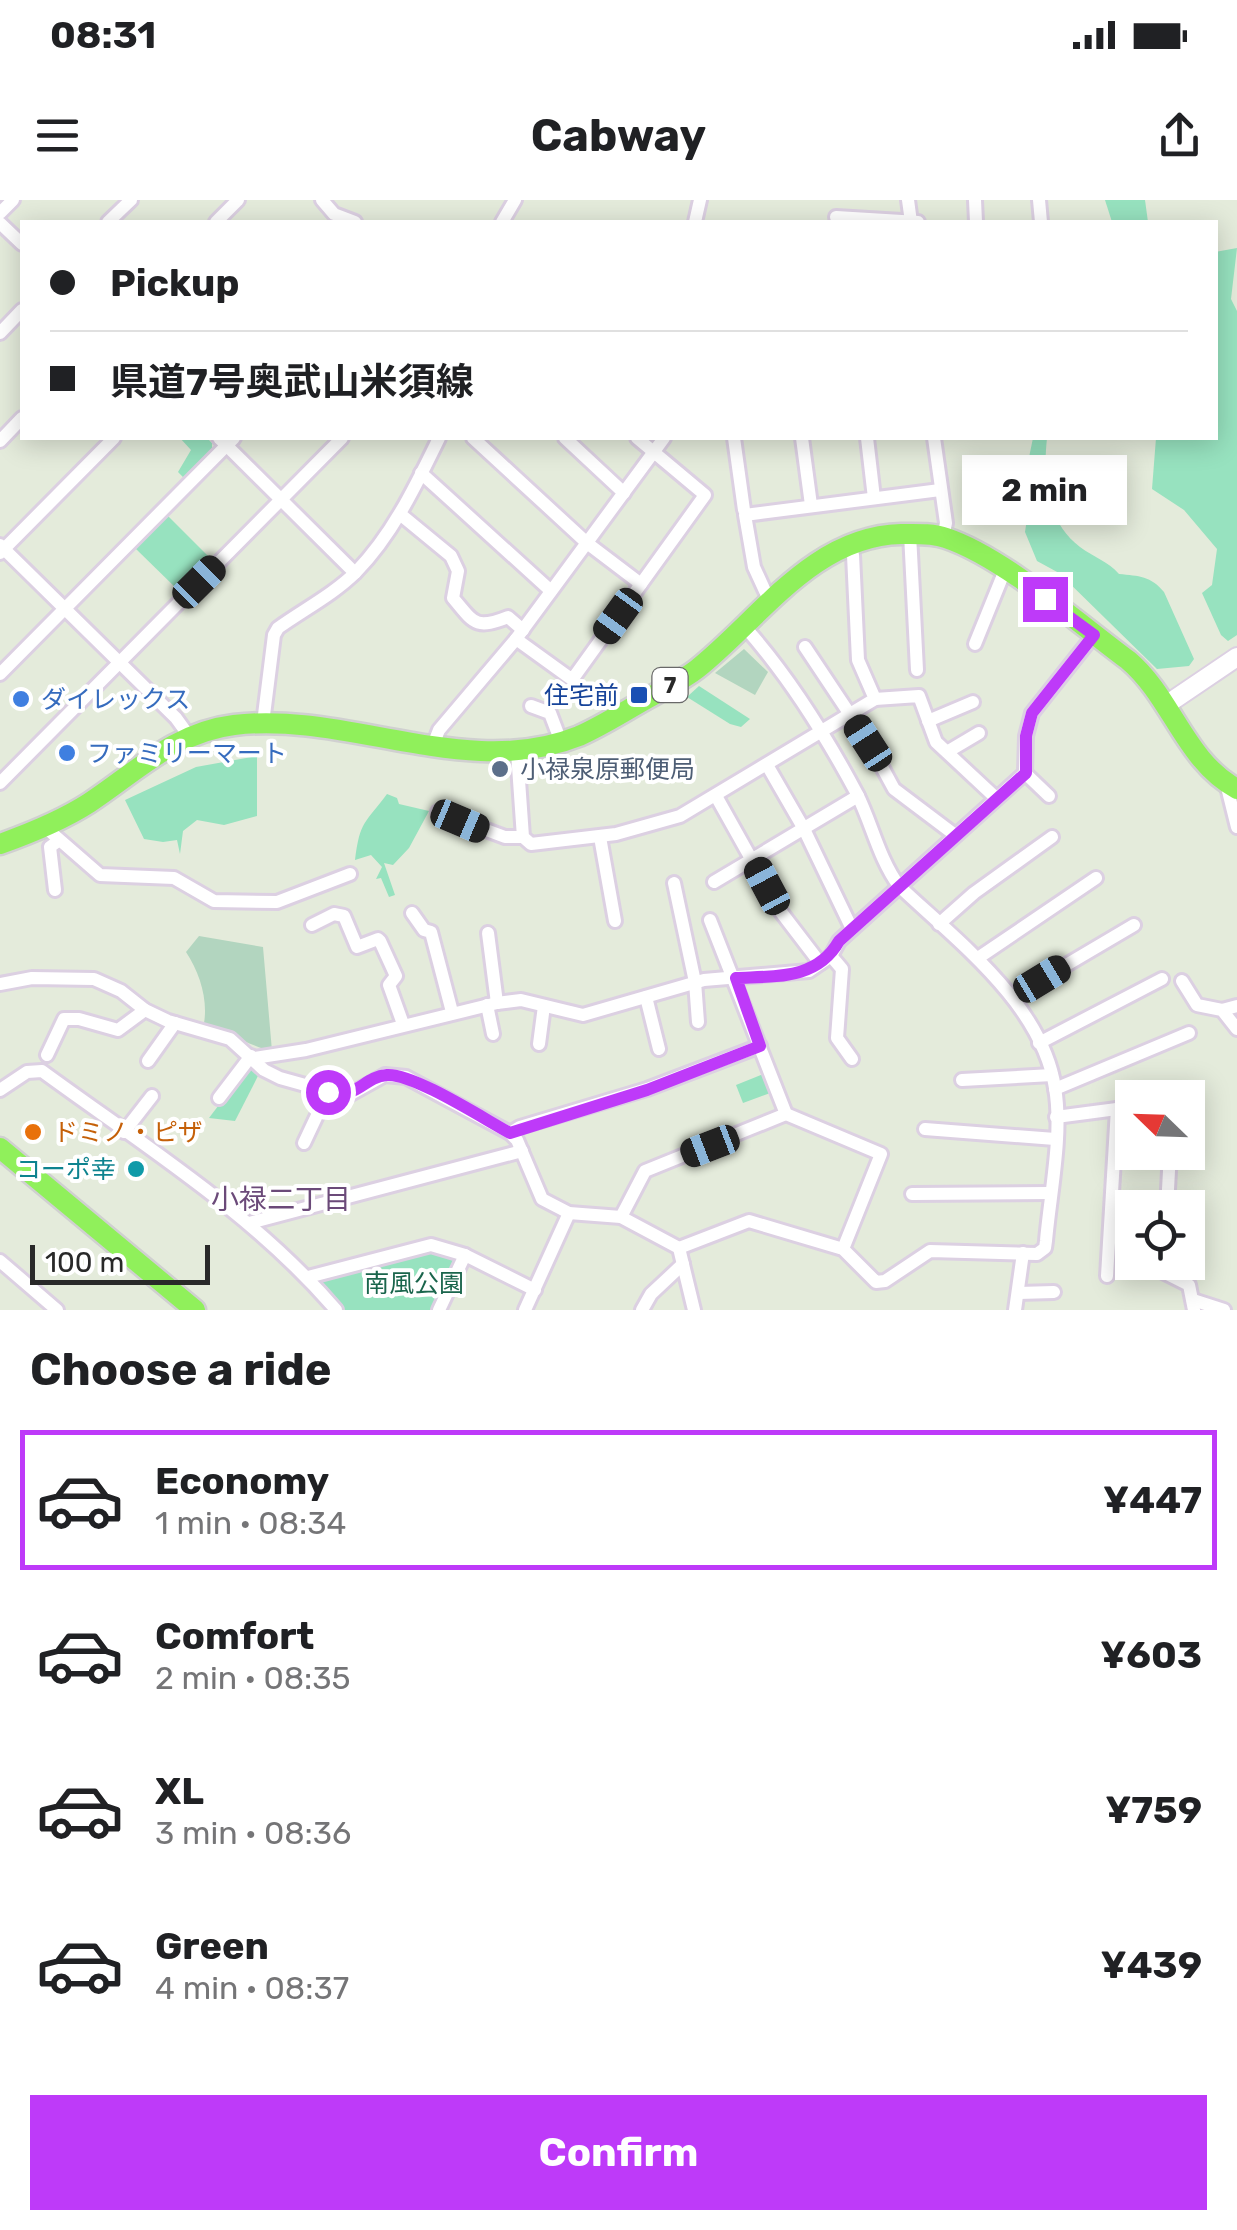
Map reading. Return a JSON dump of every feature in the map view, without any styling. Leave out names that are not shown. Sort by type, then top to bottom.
[{"type":"main road","name":"7","points":[[3,839],[52,834],[155,754],[189,736],[231,725],[263,724],[518,752],[562,742],[596,728],[695,671],[822,559],[850,544],[879,536],[910,534],[943,536],[981,554],[1136,666],[1198,754],[1232,786]]},
{"type":"main road","points":[[0,1148],[195,1310]]},
{"type":"street","points":[[0,213],[13,200]]},
{"type":"street","points":[[110,220],[131,200]]},
{"type":"street","points":[[218,220],[238,200]]},
{"type":"street","points":[[322,200],[330,218]]},
{"type":"street","points":[[836,217],[882,220]]},
{"type":"street","points":[[0,222],[20,242]]},
{"type":"street","points":[[0,333],[20,312]]},
{"type":"street","points":[[0,441],[20,420]]},
{"type":"street","points":[[112,440],[1,549],[176,718],[189,736]]},
{"type":"street","points":[[0,674],[227,440],[355,573]]},
{"type":"street","points":[[0,783],[340,440]]},
{"type":"street","points":[[263,724],[274,634],[355,573],[400,514],[438,440]]},
{"type":"street","points":[[475,440],[587,543],[640,584]]},
{"type":"street","points":[[567,440],[624,493]]},
{"type":"street","points":[[400,514],[451,556],[458,571],[453,598],[474,622],[486,626],[508,617],[520,635],[574,678],[706,495],[638,440]]},
{"type":"street","points":[[433,745],[439,730],[520,635],[662,440]]},
{"type":"street","points":[[734,440],[744,510]]},
{"type":"street","points":[[802,440],[811,506]]},
{"type":"street","points":[[867,440],[874,498]]},
{"type":"street","points":[[934,440],[946,522],[943,536]]},
{"type":"street","points":[[421,474],[551,591]]},
{"type":"street","points":[[770,602],[754,567],[744,515],[940,490]]},
{"type":"street","points":[[910,534],[917,670]]},
{"type":"street","points":[[850,544],[854,555],[858,660],[875,699]]},
{"type":"street","points":[[975,644],[1005,570]]},
{"type":"street","points":[[679,1248],[749,1222],[844,1249],[876,1282],[885,1281],[930,1251],[1038,1254],[1045,1248],[1056,1117],[1054,1082],[1039,1043],[1012,997],[978,958],[898,886],[858,796],[820,732],[744,626]]},
{"type":"street","points":[[1049,796],[1026,773],[1026,736],[1032,713],[1094,635]]},
{"type":"street","points":[[804,647],[894,789],[955,836]]},
{"type":"street","points":[[1166,705],[1237,656]]},
{"type":"street","points":[[438,812],[505,838],[522,837],[531,844],[600,837],[680,816],[875,699],[918,696],[936,742],[996,798]]},
{"type":"street","points":[[928,721],[974,702]]},
{"type":"street","points":[[531,706],[550,713],[562,742]]},
{"type":"street","points":[[947,752],[980,733]]},
{"type":"street","points":[[518,752],[522,837]]},
{"type":"street","points":[[766,765],[804,829],[852,929]]},
{"type":"street","points":[[219,1098],[252,1057],[306,1050],[452,1012],[521,1000],[583,1015],[695,982],[796,975],[826,959],[839,941],[898,886],[1026,773]]},
{"type":"street","points":[[1232,786],[1237,827]]},
{"type":"street","points":[[716,796],[781,912],[826,959],[842,969],[837,1038],[852,1060]]},
{"type":"street","points":[[714,882],[858,796]]},
{"type":"street","points":[[52,834],[100,874],[174,878],[214,901],[277,902],[350,874]]},
{"type":"street","points":[[52,834],[55,890]]},
{"type":"street","points":[[600,837],[615,921]]},
{"type":"street","points":[[939,924],[974,893],[1052,838]]},
{"type":"street","points":[[978,958],[1096,878]]},
{"type":"street","points":[[674,884],[695,982],[698,1022]]},
{"type":"street","points":[[412,913],[424,930],[431,932],[452,1012]]},
{"type":"street","points":[[312,924],[334,914],[344,916],[357,947],[378,939],[396,976],[390,984],[403,1024]]},
{"type":"street","points":[[710,920],[736,978],[786,1114]]},
{"type":"street","points":[[1012,997],[1134,926]]},
{"type":"street","points":[[488,933],[492,1034]]},
{"type":"street","points":[[0,984],[32,978],[94,979],[121,991],[145,1010],[230,1038],[264,1070],[280,1078],[328,1092],[349,1094],[384,1075],[406,1077],[510,1133],[542,1199],[569,1213],[621,1216],[679,1248],[694,1310]]},
{"type":"street","points":[[1039,1043],[1162,979]]},
{"type":"street","points":[[1182,981],[1197,1005],[1222,1010],[1237,1006]]},
{"type":"street","points":[[646,996],[659,1050]]},
{"type":"street","points":[[539,1044],[544,1006]]},
{"type":"street","points":[[47,1055],[64,1019],[118,1030],[145,1010]]},
{"type":"street","points":[[1222,1010],[1237,1029]]},
{"type":"street","points":[[148,1061],[175,1023]]},
{"type":"street","points":[[962,1080],[1054,1082],[1188,1032]]},
{"type":"street","points":[[510,1133],[647,1090],[760,1046]]},
{"type":"street","points":[[0,1090],[37,1069],[249,1223],[308,1277],[336,1310]]},
{"type":"street","points":[[304,1143],[328,1092]]},
{"type":"street","points":[[124,1132],[152,1096]]},
{"type":"street","points":[[1056,1117],[1115,1110]]},
{"type":"street","points":[[621,1216],[645,1172],[786,1114],[881,1154],[844,1249]]},
{"type":"street","points":[[926,1129],[1055,1139]]},
{"type":"street","points":[[1107,1276],[1115,1143]]},
{"type":"street","points":[[249,1223],[522,1152]]},
{"type":"street","points":[[912,1194],[1050,1193]]},
{"type":"street","points":[[525,1310],[569,1213]]},
{"type":"street","points":[[308,1277],[430,1244],[464,1255],[534,1290]]},
{"type":"street","points":[[1015,1310],[1023,1252]]},
{"type":"street","points":[[439,1310],[464,1255]]},
{"type":"street","points":[[0,1260],[57,1310]]},
{"type":"street","points":[[642,1310],[651,1294],[683,1264]]},
{"type":"street","points":[[1179,1280],[1189,1285],[1194,1305],[1224,1310]]},
{"type":"street","points":[[1018,1292],[1054,1292]]},
{"type":"green space","points":[[1105,200],[1145,200],[1148,220],[1111,220]]},
{"type":"green space","points":[[1237,248],[1231,299],[1237,311],[1237,635],[1228,641],[1221,635],[1202,593],[1212,585],[1217,549],[1184,510],[1152,489],[1156,440],[1218,440],[1218,251]]},
{"type":"green space","points":[[182,440],[212,443],[212,450],[184,478],[178,472],[191,450]]},
{"type":"green space","points":[[1033,440],[1047,440],[1046,483],[1060,524],[1080,547],[1119,574],[1149,580],[1164,592],[1194,659],[1189,666],[1157,669],[1059,573],[1037,561],[1025,532],[1030,499],[1026,472]]},
{"type":"green space","points":[[167,515],[212,560],[179,591],[135,548]]},
{"type":"green space","points":[[744,649],[768,672],[755,695],[715,673]]},
{"type":"green space","points":[[699,686],[750,719],[741,727],[730,724],[687,697]]},
{"type":"green space","points":[[257,756],[257,816],[224,825],[197,820],[183,831],[180,854],[177,840],[144,839],[125,800],[196,767]]},
{"type":"green space","points":[[387,794],[397,798],[399,804],[429,811],[409,848],[393,865],[384,863],[395,895],[389,897],[381,878],[376,879],[382,867],[371,855],[355,860],[362,829]]},
{"type":"green space","points":[[199,936],[263,947],[272,1051],[204,1023],[202,987],[186,952]]},
{"type":"green space","points":[[249,1065],[259,1074],[235,1121],[209,1118]]},
{"type":"green space","points":[[766,1073],[773,1092],[743,1103],[736,1085]]},
{"type":"green space","name":"南風公園","points":[[438,1250],[455,1261],[432,1310],[343,1310],[321,1284],[323,1279]]},
{"type":"place","name":"住宅前","points":[[639,695]]},
{"type":"place","name":"ダイレックス","points":[[21,699]]},
{"type":"place","name":"ファミリーマート","points":[[67,753]]},
{"type":"place","name":"小禄泉原郵便局","points":[[500,769]]},
{"type":"place","name":"ドミノ・ピザ","points":[[33,1132]]},
{"type":"place","name":"コーポ幸","points":[[136,1169]]},
{"type":"district","name":"小禄二丁目","points":[[281,1199]]},
{"type":"route","points":[[328,1092],[349,1094],[384,1075],[406,1077],[510,1133],[647,1090],[760,1046],[736,978],[796,975],[831,956],[839,941],[1026,773],[1026,736],[1032,713],[1094,635],[1045,599]]}]
